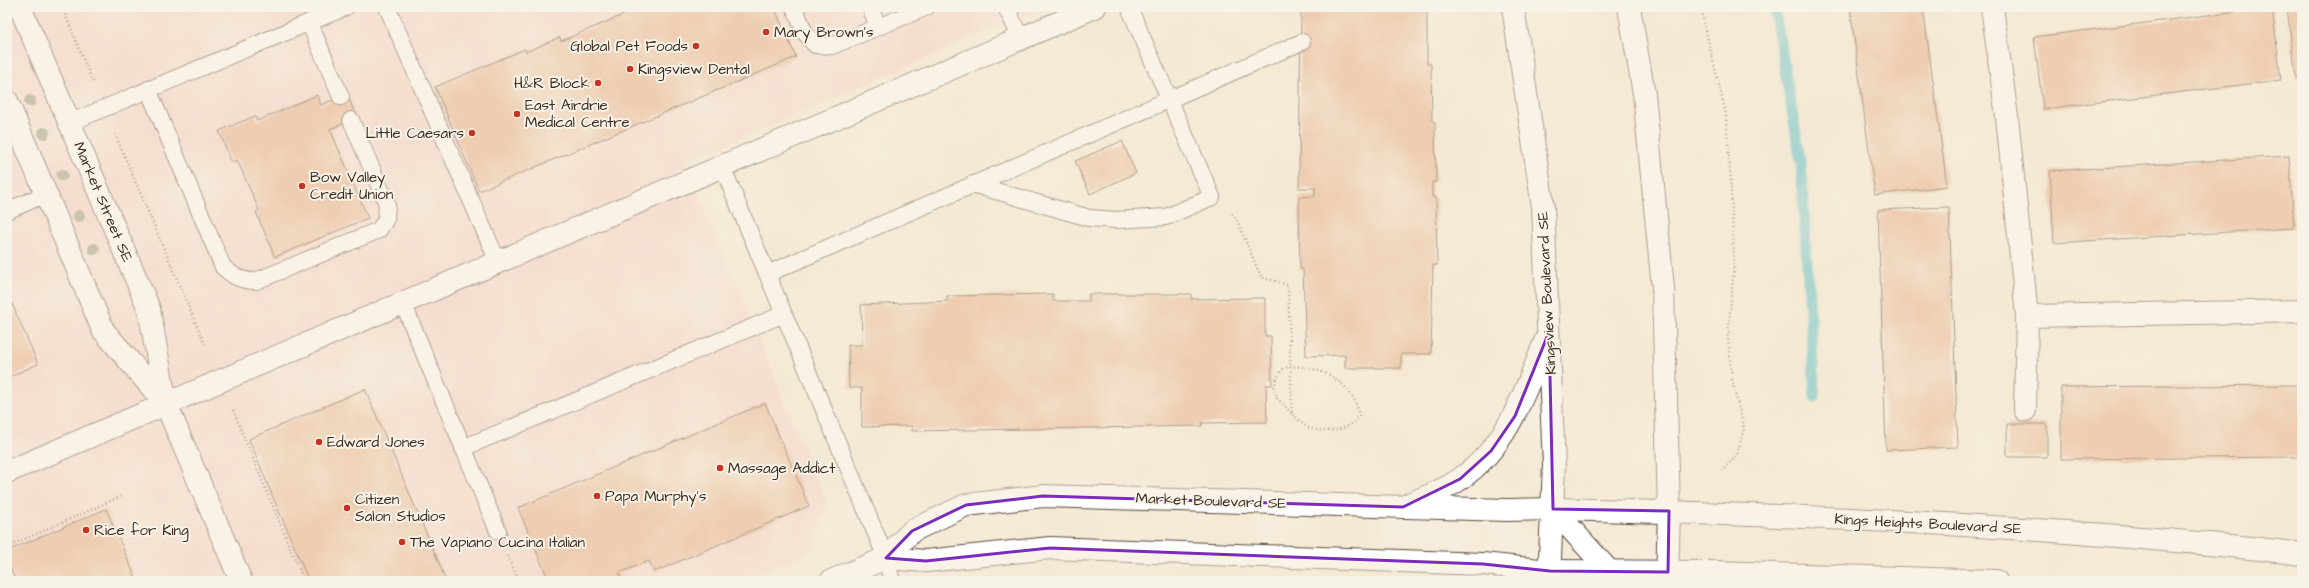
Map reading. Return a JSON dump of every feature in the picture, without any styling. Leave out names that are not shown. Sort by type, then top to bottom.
[{"type":"street","name":"Market Street SE","points":[[20,7],[149,309],[166,404],[241,581]]},
{"type":"street","points":[[7,472],[1095,7]]},
{"type":"street","name":"Kingsview Boulevard SE","points":[[1513,7],[1543,207],[1554,465],[1554,509],[1550,576]]},
{"type":"street","points":[[1629,7],[1644,94],[1663,288],[1669,511],[1668,577]]},
{"type":"street","points":[[1992,7],[2007,117],[2027,316],[2025,410]]},
{"type":"street","name":"Market Street SE","points":[[7,101],[103,330],[166,404]]},
{"type":"street","points":[[2027,316],[2302,312]]},
{"type":"street","points":[[1403,507],[1460,479],[1491,451],[1515,416],[1549,332]]},
{"type":"street","name":"Market Boulevard SE","points":[[831,581],[886,558],[912,531],[966,506],[1009,499],[1043,496],[1403,507],[1554,509]]},
{"type":"street","points":[[1554,509],[1609,576]]},
{"type":"street","name":"Kings Heights Boulevard SE","points":[[1554,509],[1669,511],[1958,524],[2227,544],[2302,554]]},
{"type":"street","name":"Market Boulevard SE","points":[[886,558],[926,561],[1050,548],[1483,564],[1550,576]]},
{"type":"street","points":[[1550,576],[1996,581]]},
{"type":"lane","points":[[69,123],[346,7]]},
{"type":"lane","points":[[387,7],[498,262]]},
{"type":"lane","points":[[794,7],[805,33],[815,45],[832,46],[927,7]]},
{"type":"lane","points":[[870,7],[878,27]]},
{"type":"lane","points":[[1006,7],[1021,39]]},
{"type":"lane","points":[[972,184],[1089,218],[1116,220],[1166,217],[1212,198],[1129,7]]},
{"type":"lane","points":[[309,22],[341,97]]},
{"type":"lane","points":[[767,274],[1302,42]]},
{"type":"lane","points":[[148,89],[223,267],[232,276],[243,281],[256,281],[379,230],[386,219],[387,204],[351,120]]},
{"type":"lane","points":[[722,166],[886,558],[892,581]]},
{"type":"lane","points":[[7,212],[46,194]]},
{"type":"lane","points":[[403,303],[498,531]]},
{"type":"lane","points":[[463,448],[784,314]]},
{"type":"path","points":[[62,7],[206,347]]},
{"type":"path","points":[[1700,7],[1726,114],[1731,185],[1734,266],[1728,336],[1732,380],[1744,429],[1737,455],[1722,471]]},
{"type":"path","points":[[1212,198],[1236,218],[1261,277],[1288,285],[1292,414]]},
{"type":"path","points":[[1290,366],[1309,368],[1336,378],[1352,396],[1358,407],[1359,416],[1353,424],[1331,431],[1306,426],[1292,414],[1277,398],[1274,387],[1282,370],[1290,366]]},
{"type":"path","points":[[231,404],[304,581]]},
{"type":"path","points":[[7,547],[124,495]]},
{"type":"highlighted area","points":[[1549,332],[1553,509],[1669,511],[1668,572],[1550,571],[1483,564],[1050,548],[926,561],[886,558],[912,531],[966,505],[1043,496],[1403,507],[1460,479],[1491,451],[1515,416]]},
{"type":"shaded area","points":[[7,7],[1046,7],[685,162],[827,504],[813,551],[741,581],[7,581]]},
{"type":"building","points":[[642,7],[774,7],[796,57],[479,191],[435,87],[525,49],[526,52],[560,37],[561,41]]},
{"type":"building","points":[[1301,7],[1427,7],[1427,64],[1431,64],[1432,122],[1435,122],[1436,182],[1432,182],[1432,197],[1436,197],[1437,265],[1433,265],[1431,354],[1401,354],[1401,368],[1345,368],[1345,355],[1306,356],[1303,269],[1300,269],[1299,197],[1315,196],[1315,188],[1299,188]]},
{"type":"building","points":[[1850,7],[1923,7],[1947,186],[1875,195]]},
{"type":"building","points":[[2272,7],[2281,80],[2043,109],[2034,37]]},
{"type":"building","points":[[2302,7],[2302,78],[2296,78],[2287,8]]},
{"type":"building","name":"Bow Valley Credit Union","points":[[347,94],[357,118],[330,129],[368,218],[275,257],[256,212],[259,210],[237,160],[232,163],[219,131],[255,116],[257,121],[317,95],[321,105]]},
{"type":"building","points":[[1122,141],[1136,173],[1090,194],[1075,161]]},
{"type":"building","points":[[2289,156],[2294,228],[2054,243],[2050,171]]},
{"type":"building","points":[[1949,207],[1958,447],[1886,450],[1878,210]]},
{"type":"building","points":[[7,292],[38,364],[7,378]]},
{"type":"building","points":[[1053,294],[1053,301],[1089,301],[1089,294],[1191,294],[1191,299],[1265,298],[1265,336],[1271,336],[1272,385],[1266,385],[1267,422],[1202,423],[1202,426],[912,431],[912,426],[862,427],[862,388],[849,388],[848,345],[862,345],[861,305],[947,301],[947,296]]},
{"type":"building","points":[[2302,385],[2302,457],[2061,459],[2061,387]]},
{"type":"building","points":[[365,389],[446,581],[309,581],[272,495],[249,439]]},
{"type":"building","points":[[765,403],[809,506],[654,572],[649,561],[619,573],[623,581],[549,581],[518,508]]},
{"type":"building","points":[[2007,424],[2047,424],[2047,457],[2007,457]]},
{"type":"building","name":"Rice for King","points":[[106,509],[137,581],[16,581],[7,560],[7,551]]},
{"type":"waterway","points":[[1774,7],[1801,163],[1815,397]]},
{"type":"place","name":"Mary Brown's","points":[[766,32]]},
{"type":"place","name":"Global Pet Foods","points":[[696,46]]},
{"type":"place","name":"Kingsview Dental","points":[[630,69]]},
{"type":"place","name":"H&R Block","points":[[598,83]]},
{"type":"place","name":"East Airdrie Medical Centre","points":[[517,114]]},
{"type":"place","name":"Little Caesars","points":[[472,133]]},
{"type":"place","name":"Bow Valley Credit Union","points":[[302,186]]},
{"type":"place","name":"Edward Jones","points":[[319,442]]},
{"type":"place","name":"Massage Addict","points":[[720,468]]},
{"type":"place","name":"Papa Murphy's","points":[[597,496]]},
{"type":"place","name":"Citizen Salon Studios","points":[[347,508]]},
{"type":"place","name":"Rice for King","points":[[86,530]]},
{"type":"place","name":"The Vapiano Cucina Italian","points":[[402,542]]}]
